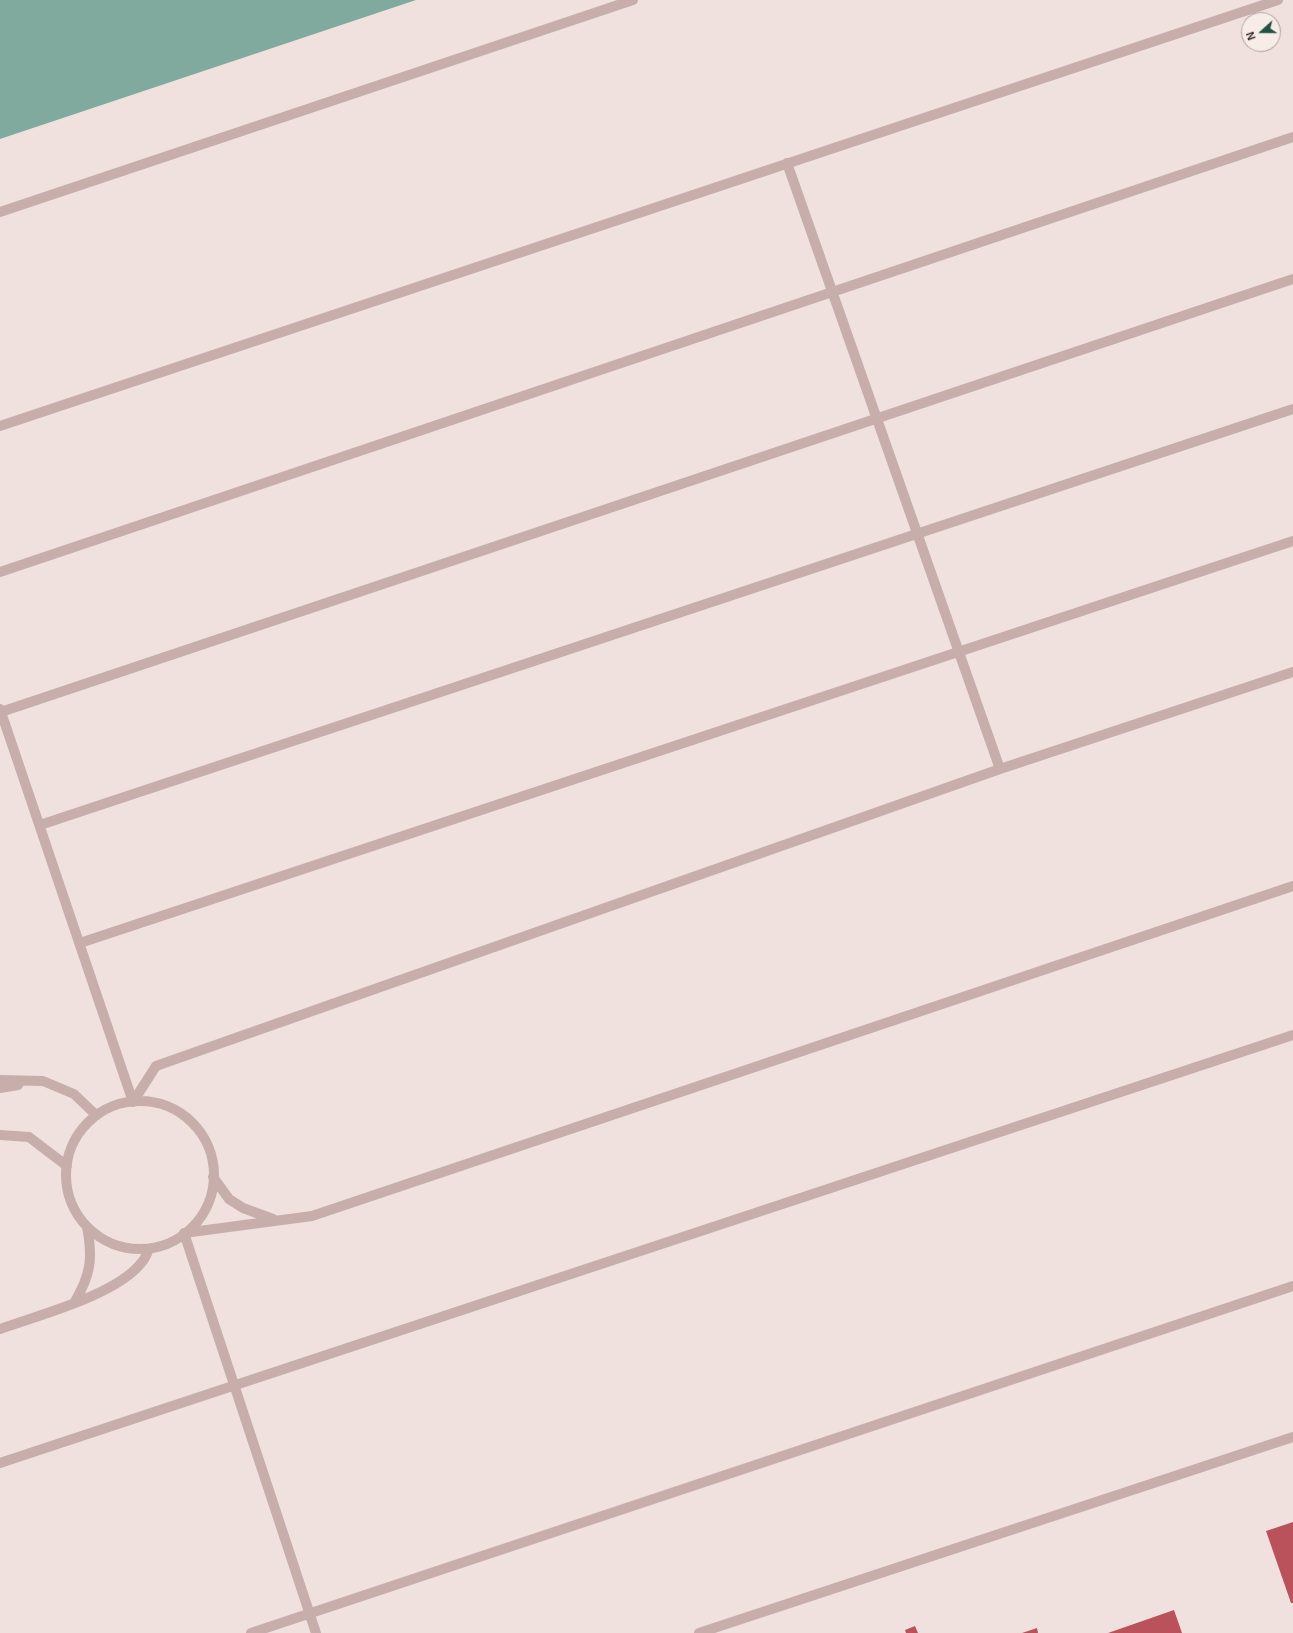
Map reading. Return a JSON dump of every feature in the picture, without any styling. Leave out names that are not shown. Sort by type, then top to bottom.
[{"type":"lane","points":[[0,212],[632,0]]},
{"type":"lane","points":[[0,426],[1278,0]]},
{"type":"lane","points":[[0,572],[1293,137]]},
{"type":"lane","points":[[787,163],[1000,769]]},
{"type":"lane","points":[[132,1102],[80,943],[0,711],[1293,279]]},
{"type":"lane","points":[[40,825],[1293,409]]},
{"type":"lane","points":[[80,943],[1293,541]]},
{"type":"lane","points":[[132,1102],[156,1066],[1000,769],[1293,672]]},
{"type":"lane","points":[[184,1233],[312,1216],[1293,886]]},
{"type":"lane","points":[[0,1463],[1293,1035]]},
{"type":"lane","points":[[0,1080],[43,1081],[74,1094],[96,1115]]},
{"type":"lane","points":[[0,1088],[43,1081]]},
{"type":"lane","points":[[132,1102],[162,1104],[185,1116],[202,1135],[212,1158],[214,1184],[207,1208],[184,1233],[173,1242],[150,1249],[125,1248],[102,1239],[87,1227],[76,1212],[68,1195],[66,1176],[68,1157],[75,1140],[84,1126],[96,1115],[124,1103],[132,1102]]},
{"type":"lane","points":[[0,1135],[29,1137],[67,1166]]},
{"type":"lane","points":[[213,1177],[229,1199],[243,1208],[270,1220],[312,1216]]},
{"type":"lane","points":[[74,1303],[86,1280],[89,1266],[91,1250],[87,1227]]},
{"type":"lane","points":[[184,1233],[316,1633]]},
{"type":"lane","points":[[0,1329],[74,1303],[104,1290],[122,1280],[141,1263],[150,1249]]},
{"type":"lane","points":[[251,1633],[1293,1286]]},
{"type":"lane","points":[[699,1633],[1293,1437]]},
{"type":"shaded area","points":[[0,0],[416,0],[0,139]]},
{"type":"building","points":[[1293,1522],[1293,1603],[1291,1603],[1266,1531]]},
{"type":"building","points":[[1174,1610],[1182,1633],[1108,1633]]},
{"type":"building","points":[[915,1626],[918,1633],[906,1633],[905,1630]]},
{"type":"building","points":[[1037,1628],[1038,1633],[1022,1633]]}]
